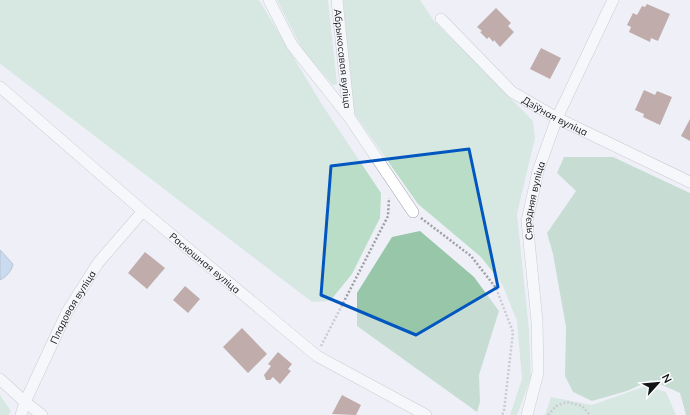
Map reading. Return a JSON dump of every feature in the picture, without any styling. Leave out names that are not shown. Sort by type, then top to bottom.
[{"type":"street","points":[[269,0],[292,45],[349,117],[413,212]]},
{"type":"street","name":"Абрыкосавая вуліца","points":[[338,0],[349,117]]},
{"type":"street","name":"Сярэдняя вуліца","points":[[527,415],[538,373],[537,320],[527,221],[538,171],[557,118],[613,0]]},
{"type":"street","name":"Дзіўная вуліца","points":[[441,19],[512,92],[557,118],[690,182]]},
{"type":"street","name":"Раскошная вуліца","points":[[0,87],[143,211],[317,356],[426,415]]},
{"type":"street","name":"Пладовая вуліца","points":[[21,415],[25,402],[67,312],[98,263],[143,211]]},
{"type":"street","points":[[0,379],[42,415]]},
{"type":"path","points":[[317,356],[388,216],[390,177]]},
{"type":"path","points":[[413,212],[471,256],[496,288],[513,332],[504,411],[502,415]]},
{"type":"path","points":[[548,415],[556,406],[567,402],[582,406],[590,415]]},
{"type":"highlighted area","points":[[469,149],[498,287],[416,335],[321,295],[331,166]]},
{"type":"green space","points":[[0,0],[259,0],[321,103],[381,193],[380,218],[352,274],[330,301],[312,302],[0,64]]},
{"type":"green space","points":[[277,0],[328,0],[337,84],[333,85],[303,51]]},
{"type":"green space","points":[[343,0],[420,0],[434,21],[533,121],[535,138],[517,214],[529,330],[531,378],[517,415],[510,415],[522,379],[517,321],[502,284],[481,257],[418,204],[354,113]]},
{"type":"green space","points":[[564,157],[613,157],[690,193],[690,415],[686,415],[680,393],[651,380],[627,391],[592,401],[573,392],[565,376],[566,327],[553,254],[547,233],[576,191],[557,173]]},
{"type":"green space","points":[[420,231],[474,277],[499,311],[479,375],[480,402],[477,412],[357,326],[357,293],[392,237]]},
{"type":"green space","points":[[646,386],[666,392],[676,415],[545,415],[551,397],[592,405]]},
{"type":"green space","points":[[0,395],[11,411],[9,415],[0,415]]},
{"type":"water","points":[[0,250],[13,264],[8,274],[0,280]]},
{"type":"building","points":[[647,4],[670,14],[658,41],[651,38],[650,42],[629,32],[631,27],[627,25],[633,13],[637,15],[642,6],[645,7]]},
{"type":"building","points":[[496,8],[511,23],[508,26],[514,32],[500,47],[494,40],[493,42],[489,37],[487,39],[480,32],[482,31],[477,27]]},
{"type":"building","points":[[541,48],[561,58],[550,79],[530,69]]},
{"type":"building","points":[[644,90],[655,95],[657,91],[672,97],[660,125],[643,117],[644,114],[635,110]]},
{"type":"building","points":[[690,119],[690,141],[681,136]]},
{"type":"building","points":[[145,252],[165,268],[147,289],[128,273]]},
{"type":"building","points":[[185,286],[200,299],[188,313],[173,300]]},
{"type":"building","points":[[242,328],[267,354],[248,373],[223,347]]},
{"type":"building","points":[[278,352],[292,364],[288,369],[291,371],[280,384],[273,377],[270,380],[266,380],[264,375],[271,366],[268,364]]},
{"type":"building","points":[[342,395],[361,405],[356,415],[332,414]]}]
